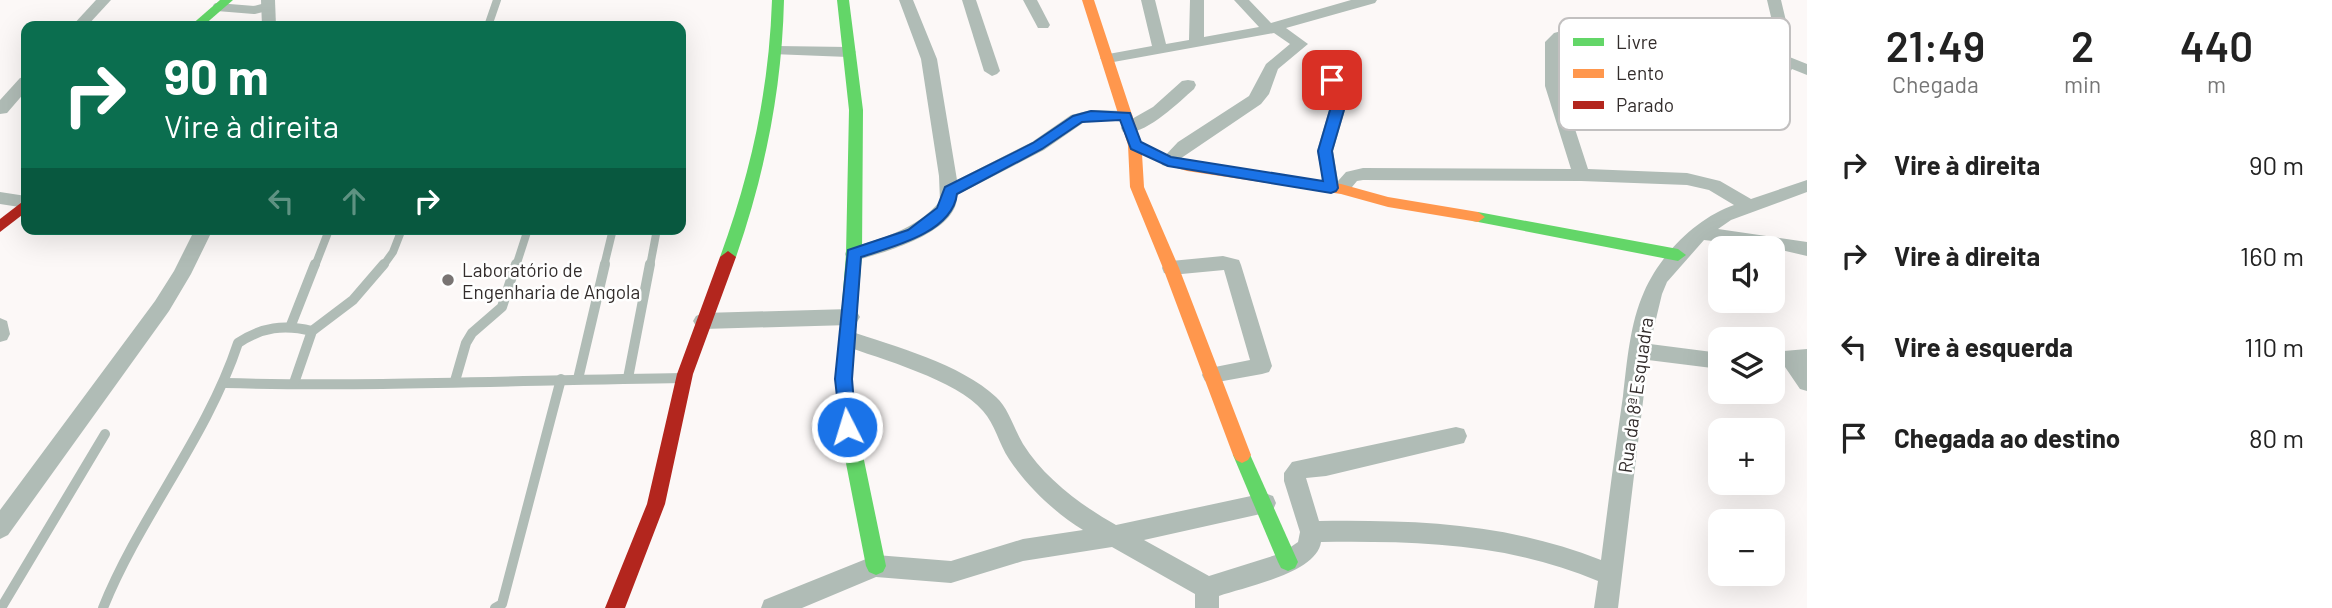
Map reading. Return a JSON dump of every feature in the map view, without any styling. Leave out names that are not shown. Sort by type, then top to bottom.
[{"type":"street","points":[[84,21],[104,0]]},
{"type":"street","points":[[615,608],[644,540],[661,486],[669,436],[684,378],[758,168],[768,128],[777,51],[778,0]]},
{"type":"street","points":[[843,0],[856,110],[854,254],[844,379],[845,412],[867,532],[876,566]]},
{"type":"street","points":[[854,254],[885,245],[922,229],[942,212],[949,202],[950,191],[929,59],[906,0]]},
{"type":"street","points":[[968,0],[992,71]]},
{"type":"street","points":[[1030,0],[1043,25]]},
{"type":"street","points":[[1088,0],[1135,145],[1137,187],[1171,268],[1224,413],[1265,503],[1288,562]]},
{"type":"street","points":[[1148,0],[1160,49]]},
{"type":"street","points":[[1196,43],[1197,0]]},
{"type":"street","points":[[1168,161],[1184,146],[1234,116],[1261,94],[1270,67],[1300,44],[1273,29],[1242,0]]},
{"type":"street","points":[[1242,0],[1264,0]]},
{"type":"street","points":[[1108,58],[1273,29],[1326,10],[1370,0]]},
{"type":"street","points":[[1774,0],[1778,18]]},
{"type":"street","points":[[200,21],[219,2]]},
{"type":"street","points":[[269,3],[269,21]]},
{"type":"street","points":[[1559,36],[1553,42],[1553,86],[1559,105]]},
{"type":"street","points":[[777,51],[848,52]]},
{"type":"street","points":[[1790,62],[1807,70]]},
{"type":"street","points":[[1332,65],[1337,110],[1325,151],[1336,188]]},
{"type":"street","points":[[950,191],[1038,146],[1077,119],[1091,116],[1127,122],[1159,111],[1188,85]]},
{"type":"street","points":[[0,109],[21,87]]},
{"type":"street","points":[[0,109],[21,104]]},
{"type":"street","points":[[1567,130],[1581,175]]},
{"type":"street","points":[[1135,145],[1168,161],[1336,188],[1388,202],[1535,226],[1678,255]]},
{"type":"street","points":[[1336,188],[1352,176],[1363,174],[1581,175],[1705,182],[1747,205]]},
{"type":"street","name":"Rua da 8ª Esquadra","points":[[1612,597],[1639,350],[1652,294],[1660,278],[1678,255],[1700,233],[1725,215],[1807,186]]},
{"type":"street","points":[[0,198],[21,202]]},
{"type":"street","points":[[0,227],[21,208]]},
{"type":"street","points":[[1700,233],[1807,249]]},
{"type":"street","points":[[0,528],[162,306],[201,235]]},
{"type":"street","points":[[1171,268],[1223,263],[1232,265],[1262,366],[1212,375]]},
{"type":"street","points":[[703,321],[849,328],[975,391],[992,406],[1017,453],[1048,487],[1083,518],[1207,598],[1288,562],[1309,548],[1311,532],[1295,481],[1295,473],[1300,469],[1326,466],[1455,436]]},
{"type":"street","points":[[0,326],[0,334]]},
{"type":"street","points":[[1639,350],[1708,360]]},
{"type":"street","points":[[1790,359],[1807,383]]},
{"type":"street","points":[[773,608],[876,566],[951,572],[1023,550],[1113,536],[1265,503]]},
{"type":"street","points":[[1311,532],[1368,531],[1508,542],[1588,566],[1612,597]]},
{"type":"lane","points":[[490,21],[497,0]]},
{"type":"lane","points":[[219,2],[254,10],[269,3]]},
{"type":"lane","points":[[291,325],[327,235]]},
{"type":"lane","points":[[294,383],[312,331],[352,300],[382,267],[393,252],[399,235]]},
{"type":"lane","points":[[455,381],[468,339],[496,316],[502,307],[526,235]]},
{"type":"lane","points":[[578,379],[612,235]]},
{"type":"lane","points":[[628,377],[656,235]]},
{"type":"lane","points":[[103,608],[118,571],[225,383],[239,343],[261,329],[291,325],[312,331]]},
{"type":"lane","points":[[225,383],[344,386],[455,381],[684,378]]},
{"type":"lane","points":[[495,608],[502,604],[562,379]]},
{"type":"lane","points":[[1,608],[105,434]]},
{"type":"traffic: fast","points":[[202,21],[227,0]]},
{"type":"traffic: fast","points":[[728,257],[749,194],[765,131],[775,66],[778,0]]},
{"type":"traffic: fast","points":[[843,0],[856,110],[854,254],[844,379],[845,412],[876,566]]},
{"type":"traffic: fast","points":[[1478,217],[1678,255]]},
{"type":"traffic: fast","points":[[1242,455],[1288,562]]},
{"type":"traffic: slow","points":[[1088,0],[1135,145],[1137,187],[1171,268],[1242,455]]},
{"type":"traffic: slow","points":[[1135,145],[1168,161],[1187,166],[1341,189],[1388,202],[1478,217]]},
{"type":"traffic: jam","points":[[0,227],[21,208]]},
{"type":"traffic: jam","points":[[615,608],[656,504],[685,374],[728,257]]},
{"type":"place","name":"Laboratório de Engenharia de Angola","points":[[448,280]]},
{"type":"route","points":[[847,427],[844,379],[854,254],[914,234],[942,212],[949,202],[950,191],[1038,146],[1083,117],[1125,116],[1135,145],[1168,161],[1331,188],[1325,151],[1337,110],[1332,80]]}]
